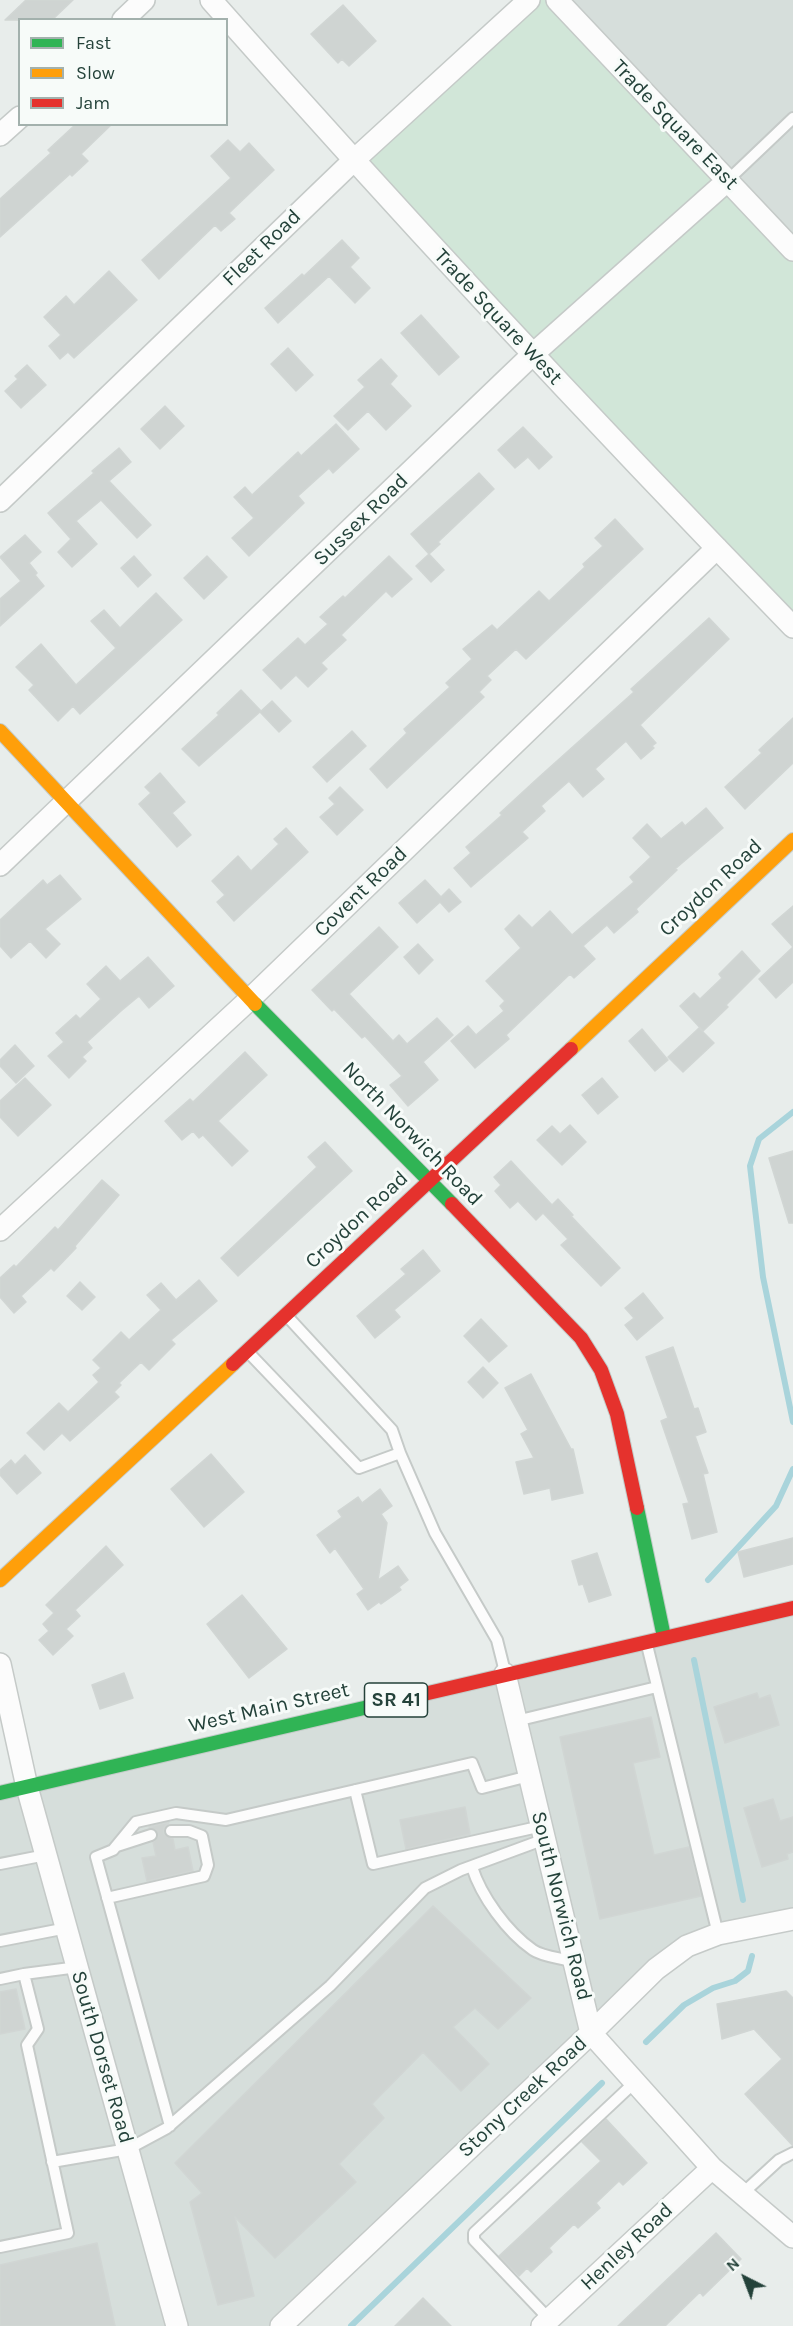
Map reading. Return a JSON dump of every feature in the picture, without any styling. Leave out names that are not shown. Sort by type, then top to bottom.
[{"type":"street","points":[[125,18],[144,0]]},
{"type":"street","name":"Trade Square West","points":[[211,0],[227,18]]},
{"type":"street","name":"Fleet Road","points":[[0,501],[353,161],[529,0]]},
{"type":"street","name":"Trade Square East","points":[[557,0],[793,250]]},
{"type":"street","name":"Trade Square West","points":[[228,19],[353,161],[532,355],[793,627]]},
{"type":"street","points":[[0,135],[18,119]]},
{"type":"street","name":"Sussex Road","points":[[0,865],[532,355],[727,181]]},
{"type":"street","name":"Covent Road","points":[[0,1230],[250,999],[717,548]]},
{"type":"street","name":"North Norwich Road","points":[[0,731],[250,999],[581,1338],[601,1370],[617,1414],[664,1637]]},
{"type":"street","name":"Croydon Road","points":[[0,1580],[793,840]]},
{"type":"street","name":"West Main Street","points":[[0,1793],[793,1608]]},
{"type":"street","name":"South Dorset Road","points":[[0,1664],[27,1787],[177,2326]]},
{"type":"street","name":"South Norwich Road","points":[[505,1674],[591,2033],[712,2168],[793,2237]]},
{"type":"street","name":"Stony Creek Road","points":[[280,2326],[656,1969],[687,1946],[718,1934],[793,1919]]},
{"type":"street","name":"Henley Road","points":[[546,2323],[712,2168]]},
{"type":"lane","points":[[727,181],[793,118]]},
{"type":"lane","points":[[286,1315],[393,1430],[400,1453],[435,1533],[497,1640],[505,1674]]},
{"type":"lane","points":[[247,1351],[358,1468],[400,1453]]},
{"type":"lane","points":[[646,1642],[718,1934]]},
{"type":"lane","points":[[516,1721],[657,1687]]},
{"type":"lane","points":[[116,1847],[136,1822],[176,1813],[226,1820],[472,1763],[482,1788],[529,1776]]},
{"type":"lane","points":[[355,1790],[373,1864],[543,1832]]},
{"type":"lane","points":[[107,1898],[204,1876],[208,1865],[202,1836],[189,1831],[171,1831]]},
{"type":"lane","points":[[52,2162],[128,2149],[170,2126],[330,1986],[425,1888],[543,1832]]},
{"type":"lane","points":[[151,1835],[116,1847],[96,1857],[170,2126]]},
{"type":"lane","points":[[0,1864],[46,1855]]},
{"type":"lane","points":[[472,1867],[478,1887],[513,1933],[535,1951],[574,1962]]},
{"type":"lane","points":[[0,1941],[67,1928]]},
{"type":"lane","points":[[0,1979],[78,1968]]},
{"type":"lane","points":[[0,2247],[68,2233],[27,2046],[38,2029],[24,1974]]},
{"type":"lane","points":[[546,2323],[474,2240],[474,2234],[635,2082]]},
{"type":"lane","points":[[742,2194],[779,2160],[793,2153]]},
{"type":"shaded area","points":[[557,0],[793,0],[793,250]]},
{"type":"shaded area","points":[[793,1608],[793,1919],[687,1946],[281,2326],[0,2326],[0,1793]]},
{"type":"green space","points":[[529,0],[557,0],[793,250],[793,627],[353,161]]},
{"type":"building","points":[[26,0],[73,0],[54,18],[5,20]]},
{"type":"building","points":[[343,5],[376,41],[349,66],[342,59],[338,63],[311,34]]},
{"type":"building","points":[[74,126],[110,126],[81,154],[88,161],[72,176],[70,174],[0,237],[0,199],[51,153],[48,150]]},
{"type":"building","points":[[228,140],[240,152],[249,143],[274,170],[229,213],[235,219],[221,231],[215,225],[159,279],[142,260],[231,178],[211,156]]},
{"type":"building","points":[[342,240],[359,258],[350,267],[370,288],[355,303],[329,276],[278,323],[265,308],[302,274],[304,276]]},
{"type":"building","points":[[109,271],[137,300],[74,358],[68,352],[60,359],[49,346],[61,335],[44,317],[66,296],[74,305]]},
{"type":"building","points":[[421,315],[459,357],[439,375],[401,333]]},
{"type":"building","points":[[288,348],[313,375],[296,391],[271,364]]},
{"type":"building","points":[[381,359],[397,376],[390,384],[411,406],[386,430],[368,411],[348,430],[334,416],[365,387],[358,380]]},
{"type":"building","points":[[27,365],[46,385],[21,408],[5,391],[18,379],[15,376]]},
{"type":"building","points":[[165,406],[184,426],[160,449],[141,429]]},
{"type":"building","points":[[336,424],[359,449],[333,473],[329,468],[298,496],[304,503],[249,556],[232,538],[254,518],[234,497],[245,487],[252,495],[298,452],[301,456]]},
{"type":"building","points":[[523,427],[552,457],[539,469],[528,457],[515,468],[498,450]]},
{"type":"building","points":[[119,448],[131,462],[109,481],[151,525],[137,538],[101,500],[76,521],[97,544],[72,567],[58,552],[71,539],[48,513]]},
{"type":"building","points":[[479,473],[494,489],[438,542],[440,544],[429,554],[411,534]]},
{"type":"building","points":[[615,519],[643,549],[526,659],[516,649],[487,676],[491,680],[479,692],[484,697],[387,788],[370,769],[407,733],[404,729],[450,687],[446,683],[472,659],[463,649],[492,625],[497,630],[539,591],[549,601],[585,567],[583,564],[603,546],[595,538]]},
{"type":"building","points":[[25,535],[41,552],[29,563],[44,586],[0,626],[0,599],[21,581],[0,557]]},
{"type":"building","points":[[429,554],[444,570],[431,582],[416,566]]},
{"type":"building","points":[[134,556],[151,575],[138,587],[121,568]]},
{"type":"building","points":[[207,556],[227,577],[204,599],[184,578]]},
{"type":"building","points":[[389,556],[412,579],[392,597],[386,591],[341,635],[346,640],[321,663],[327,669],[308,687],[296,675],[281,689],[263,670],[298,638],[305,645],[328,624],[320,617],[343,596],[345,598]]},
{"type":"building","points":[[156,593],[182,620],[80,714],[73,706],[58,721],[29,690],[34,685],[16,667],[41,644],[76,685],[116,648],[91,621],[104,610],[120,628]]},
{"type":"building","points":[[709,618],[729,639],[640,725],[656,743],[652,746],[654,748],[641,759],[626,741],[595,769],[604,779],[583,797],[569,781],[541,806],[545,811],[522,832],[528,838],[471,887],[454,868],[471,853],[466,847],[502,815],[500,813],[634,692],[631,689]]},
{"type":"building","points":[[241,690],[261,711],[199,766],[182,749],[219,715],[217,713]]},
{"type":"building","points":[[272,701],[291,721],[279,732],[260,712]]},
{"type":"building","points":[[793,718],[793,763],[745,809],[725,787],[762,753],[759,750]]},
{"type":"building","points":[[352,731],[366,746],[327,782],[313,767]]},
{"type":"building","points":[[160,773],[185,802],[172,813],[191,835],[177,847],[139,804],[151,793],[145,787]]},
{"type":"building","points":[[340,787],[363,810],[337,835],[320,817],[335,804],[329,798]]},
{"type":"building","points":[[706,808],[723,828],[675,869],[677,870],[636,909],[638,912],[614,933],[607,925],[583,946],[595,959],[574,978],[570,974],[506,1035],[509,1039],[475,1068],[451,1041],[468,1026],[476,1035],[504,1011],[500,1006],[505,1001],[486,981],[521,948],[505,929],[519,915],[532,928],[550,911],[572,935],[634,882],[630,877],[651,857],[633,838],[647,824],[661,839],[682,822],[685,826]]},
{"type":"building","points":[[286,828],[308,852],[234,921],[217,902],[225,895],[212,881],[238,856],[251,871],[279,844],[274,839]]},
{"type":"building","points":[[60,875],[81,899],[45,929],[60,944],[46,958],[30,941],[11,958],[0,946],[0,920],[43,880],[47,885]]},
{"type":"building","points":[[425,880],[441,897],[449,889],[461,902],[449,912],[440,902],[417,923],[399,903]]},
{"type":"building","points":[[793,906],[793,947],[772,924]]},
{"type":"building","points":[[379,927],[398,947],[349,994],[393,1041],[399,1035],[407,1044],[437,1018],[453,1035],[423,1062],[438,1080],[408,1106],[390,1085],[402,1076],[365,1036],[362,1038],[312,990]]},
{"type":"building","points":[[418,944],[433,960],[419,974],[404,957]]},
{"type":"building","points":[[793,947],[793,982],[776,998],[759,979]]},
{"type":"building","points":[[742,951],[760,971],[703,1031],[680,1006],[694,993],[700,999],[722,978],[719,974]]},
{"type":"building","points":[[148,957],[174,986],[149,1008],[139,996],[121,1011],[87,1042],[92,1048],[82,1057],[86,1061],[69,1078],[48,1056],[64,1042],[56,1033],[76,1015],[80,1019],[101,999],[87,984],[106,966],[120,981]]},
{"type":"building","points":[[699,1028],[714,1043],[683,1072],[668,1057]]},
{"type":"building","points":[[642,1029],[668,1060],[655,1071],[629,1041]]},
{"type":"building","points":[[15,1045],[34,1066],[16,1083],[0,1066],[0,1060]]},
{"type":"building","points":[[245,1052],[267,1075],[218,1121],[248,1151],[232,1166],[203,1135],[199,1138],[193,1131],[182,1140],[165,1121],[190,1099],[193,1102]]},
{"type":"building","points":[[25,1078],[51,1105],[18,1136],[0,1117],[0,1101]]},
{"type":"building","points":[[602,1078],[618,1097],[598,1114],[582,1095]]},
{"type":"building","points":[[570,1125],[586,1142],[562,1165],[537,1140],[552,1126],[560,1134]]},
{"type":"building","points":[[325,1142],[352,1171],[238,1276],[221,1258],[317,1167],[308,1157]]},
{"type":"building","points":[[793,1151],[793,1223],[789,1223],[769,1158]]},
{"type":"building","points":[[511,1161],[552,1205],[558,1199],[620,1268],[601,1286],[561,1245],[568,1239],[543,1213],[536,1220],[518,1201],[510,1208],[495,1191],[501,1185],[494,1177]]},
{"type":"building","points":[[102,1180],[119,1195],[54,1271],[51,1268],[21,1296],[26,1302],[14,1313],[0,1297],[0,1278],[14,1265],[16,1267],[55,1227],[58,1230]]},
{"type":"building","points":[[423,1250],[440,1271],[394,1310],[400,1317],[375,1338],[357,1316],[406,1274],[401,1269]]},
{"type":"building","points":[[199,1280],[217,1301],[171,1340],[175,1344],[149,1370],[141,1362],[119,1383],[121,1385],[114,1392],[119,1397],[70,1441],[62,1433],[44,1450],[27,1433],[59,1403],[68,1412],[99,1382],[93,1375],[101,1368],[93,1360],[121,1332],[129,1340],[161,1310],[147,1295],[161,1283],[176,1300]]},
{"type":"building","points":[[80,1282],[95,1297],[82,1310],[67,1296]]},
{"type":"building","points":[[643,1293],[663,1318],[637,1340],[625,1325],[634,1318],[625,1308]]},
{"type":"building","points":[[481,1319],[507,1346],[489,1362],[464,1336]]},
{"type":"building","points":[[673,1347],[694,1409],[698,1408],[706,1432],[695,1436],[708,1473],[703,1474],[717,1532],[692,1539],[683,1504],[689,1503],[661,1421],[668,1418],[646,1357]]},
{"type":"building","points":[[483,1367],[498,1383],[483,1398],[468,1382]]},
{"type":"building","points":[[531,1374],[573,1449],[583,1493],[552,1500],[550,1488],[524,1494],[516,1462],[534,1458],[521,1434],[528,1430],[505,1388]]},
{"type":"building","points":[[211,1454],[244,1492],[204,1527],[171,1489]]},
{"type":"building","points":[[25,1455],[41,1473],[17,1494],[0,1475],[0,1470],[11,1460],[15,1465]]},
{"type":"building","points":[[380,1489],[392,1506],[381,1514],[387,1523],[378,1580],[398,1566],[408,1580],[399,1587],[401,1590],[368,1610],[357,1594],[364,1589],[335,1548],[330,1553],[317,1535],[342,1517],[338,1511],[358,1497],[362,1503]]},
{"type":"building","points":[[793,1538],[793,1564],[744,1577],[738,1552]]},
{"type":"building","points":[[106,1546],[123,1565],[75,1610],[80,1616],[66,1629],[73,1636],[53,1655],[39,1640],[49,1631],[43,1624],[54,1613],[46,1605]]},
{"type":"building","points":[[597,1553],[611,1595],[589,1602],[583,1584],[579,1585],[572,1561]]},
{"type":"building","points":[[242,1595],[287,1649],[249,1678],[207,1624]]},
{"type":"building","points":[[124,1673],[133,1698],[100,1709],[92,1685]]},
{"type":"building","points":[[757,1693],[759,1699],[770,1695],[779,1725],[725,1743],[714,1707]]},
{"type":"building","points":[[651,1717],[660,1757],[633,1763],[654,1855],[689,1847],[701,1896],[600,1919],[560,1737]]},
{"type":"building","points":[[773,1799],[780,1821],[793,1817],[793,1852],[787,1854],[788,1859],[762,1867],[744,1808]]},
{"type":"building","points":[[465,1807],[470,1834],[406,1849],[400,1820]]},
{"type":"building","points":[[169,1822],[164,1828],[164,1834],[173,1839],[175,1850],[188,1847],[193,1871],[147,1881],[142,1858],[156,1856],[153,1842],[158,1836],[156,1830],[149,1827]]},
{"type":"building","points":[[433,1906],[531,1998],[498,2029],[475,2008],[453,2027],[489,2064],[461,2091],[423,2052],[372,2104],[384,2118],[339,2164],[356,2182],[275,2258],[235,2217],[254,2296],[218,2305],[190,2202],[202,2193],[175,2163]]},
{"type":"building","points":[[16,1989],[25,2029],[0,2034],[0,1992]]},
{"type":"building","points":[[786,1991],[793,1998],[793,2146],[745,2094],[782,2059],[754,2029],[722,2039],[717,2004]]},
{"type":"building","points":[[606,2119],[647,2163],[623,2185],[619,2181],[596,2203],[600,2208],[578,2228],[574,2224],[549,2248],[552,2252],[531,2272],[527,2268],[519,2276],[499,2256],[601,2161],[582,2142]]},
{"type":"building","points":[[716,2233],[741,2259],[703,2296],[700,2292],[665,2326],[618,2326]]},
{"type":"building","points":[[97,2243],[115,2326],[0,2326],[0,2265]]},
{"type":"building","points":[[423,2298],[451,2326],[395,2326]]},
{"type":"waterway","points":[[793,1112],[759,1139],[750,1166],[763,1277],[793,1422]]},
{"type":"waterway","points":[[708,1580],[776,1506],[793,1469]]},
{"type":"waterway","points":[[694,1660],[743,1900]]},
{"type":"waterway","points":[[646,2042],[684,2005],[713,1988],[735,1981],[748,1971],[752,1956]]},
{"type":"waterway","points":[[351,2326],[602,2083]]},
{"type":"traffic: fast","points":[[255,1004],[452,1204]]},
{"type":"traffic: fast","points":[[637,1508],[664,1637]]},
{"type":"traffic: fast","points":[[0,1793],[424,1694]]},
{"type":"traffic: slow","points":[[0,731],[255,1004]]},
{"type":"traffic: slow","points":[[571,1049],[793,840]]},
{"type":"traffic: slow","points":[[0,1580],[233,1364]]},
{"type":"traffic: jam","points":[[233,1364],[571,1049]]},
{"type":"traffic: jam","points":[[452,1204],[581,1338],[601,1370],[617,1414],[637,1508]]},
{"type":"traffic: jam","points":[[424,1694],[793,1608]]}]
